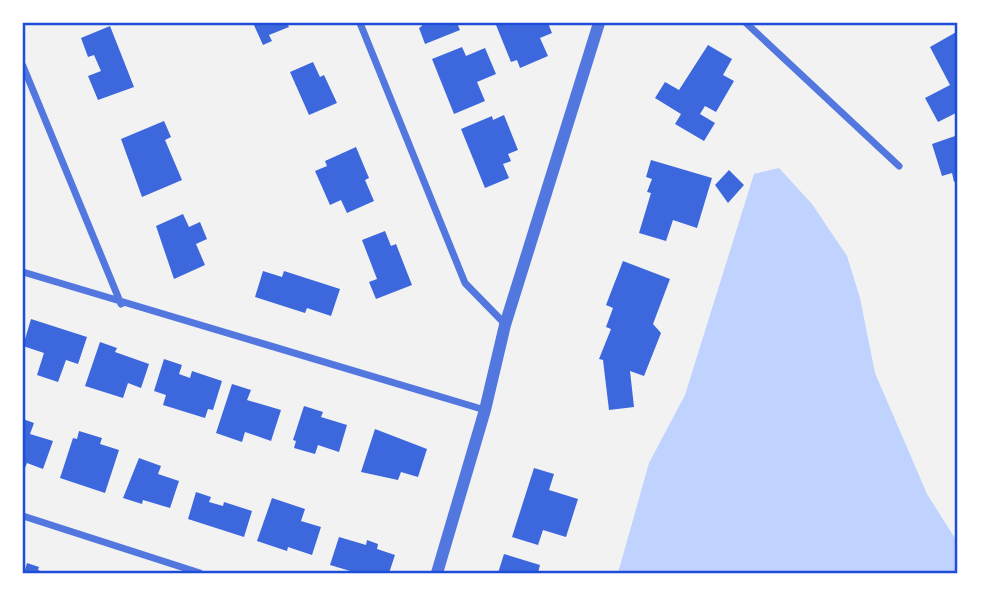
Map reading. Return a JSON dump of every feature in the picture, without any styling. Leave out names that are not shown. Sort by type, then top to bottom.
[{"type":"street","points":[[360,23],[465,283],[505,325]]},
{"type":"street","points":[[437,573],[485,410],[505,325],[599,23]]},
{"type":"street","points":[[746,23],[899,166]]},
{"type":"street","points":[[23,66],[121,304]]},
{"type":"street","points":[[23,272],[121,304],[485,410]]},
{"type":"street","points":[[23,516],[200,573]]},
{"type":"water","points":[[779,168],[812,204],[847,256],[860,298],[875,373],[927,494],[958,543],[958,573],[618,573],[649,463],[685,395],[754,174]]},
{"type":"building","points":[[253,23],[287,23],[289,27],[269,35],[272,41],[263,45]]},
{"type":"building","points":[[421,23],[457,23],[460,30],[425,44],[419,28]]},
{"type":"building","points":[[548,23],[552,33],[540,38],[548,56],[520,68],[517,60],[511,62],[496,25]]},
{"type":"building","points":[[110,26],[134,87],[98,100],[88,76],[101,71],[94,55],[88,57],[81,38]]},
{"type":"building","points":[[958,31],[958,112],[938,122],[925,98],[950,85],[930,47]]},
{"type":"building","points":[[708,45],[732,59],[723,75],[734,81],[716,112],[705,106],[700,114],[715,123],[704,141],[675,124],[681,114],[655,98],[665,82],[679,90]]},
{"type":"building","points":[[462,47],[466,56],[485,48],[496,74],[477,82],[485,101],[454,114],[432,59]]},
{"type":"building","points":[[313,62],[320,77],[324,75],[337,103],[309,115],[290,72]]},
{"type":"building","points":[[504,115],[518,150],[508,154],[511,161],[503,164],[509,178],[485,188],[461,129],[492,116],[493,120]]},
{"type":"building","points":[[164,121],[171,137],[165,140],[182,180],[142,197],[121,139]]},
{"type":"building","points":[[958,135],[958,180],[954,182],[952,173],[942,176],[932,144]]},
{"type":"building","points":[[356,147],[369,178],[365,180],[374,201],[347,213],[341,200],[330,205],[315,171],[327,166],[325,161]]},
{"type":"building","points":[[651,160],[712,178],[697,228],[673,220],[666,241],[639,233],[651,193],[647,192],[652,179],[646,177]]},
{"type":"building","points":[[729,170],[744,185],[728,203],[715,185]]},
{"type":"building","points":[[183,214],[189,227],[200,222],[207,239],[196,244],[205,265],[174,279],[156,226]]},
{"type":"building","points":[[385,231],[391,246],[396,244],[412,285],[376,299],[369,282],[377,279],[362,240]]},
{"type":"building","points":[[623,261],[670,279],[653,324],[661,333],[644,376],[630,371],[634,407],[609,410],[603,360],[599,359],[611,329],[606,327],[613,308],[606,305]]},
{"type":"building","points":[[263,271],[282,277],[284,271],[340,289],[331,316],[307,308],[305,313],[255,297]]},
{"type":"building","points":[[31,319],[87,337],[78,364],[66,360],[58,382],[37,375],[44,353],[23,346]]},
{"type":"building","points":[[100,342],[117,348],[115,352],[149,364],[141,388],[128,383],[123,398],[85,386]]},
{"type":"building","points":[[164,359],[182,365],[179,374],[190,378],[192,371],[222,381],[213,410],[208,409],[205,418],[163,405],[166,395],[154,391]]},
{"type":"building","points":[[232,384],[251,390],[247,400],[281,410],[271,441],[245,432],[242,442],[216,433]]},
{"type":"building","points":[[304,406],[323,412],[321,417],[347,425],[339,452],[318,445],[315,454],[294,448],[296,441],[293,440]]},
{"type":"building","points":[[23,419],[34,423],[30,434],[53,441],[43,469],[27,463],[23,473]]},
{"type":"building","points":[[375,429],[427,449],[418,477],[401,472],[398,480],[361,472]]},
{"type":"building","points":[[79,431],[102,438],[100,444],[119,450],[105,493],[60,478],[73,438],[77,439]]},
{"type":"building","points":[[139,458],[161,466],[158,474],[179,481],[170,508],[143,500],[142,504],[123,498]]},
{"type":"building","points":[[534,468],[554,474],[549,490],[578,499],[566,537],[543,530],[538,545],[512,537]]},
{"type":"building","points":[[196,492],[211,497],[209,502],[223,506],[224,502],[252,511],[244,537],[188,519]]},
{"type":"building","points":[[272,498],[305,509],[301,521],[321,527],[312,555],[288,547],[287,551],[257,541]]},
{"type":"building","points":[[339,537],[366,545],[367,540],[378,544],[377,549],[395,555],[389,573],[357,573],[330,565]]},
{"type":"building","points":[[504,554],[540,565],[538,573],[498,573]]},
{"type":"building","points":[[27,563],[39,567],[38,570],[46,573],[24,573]]}]
